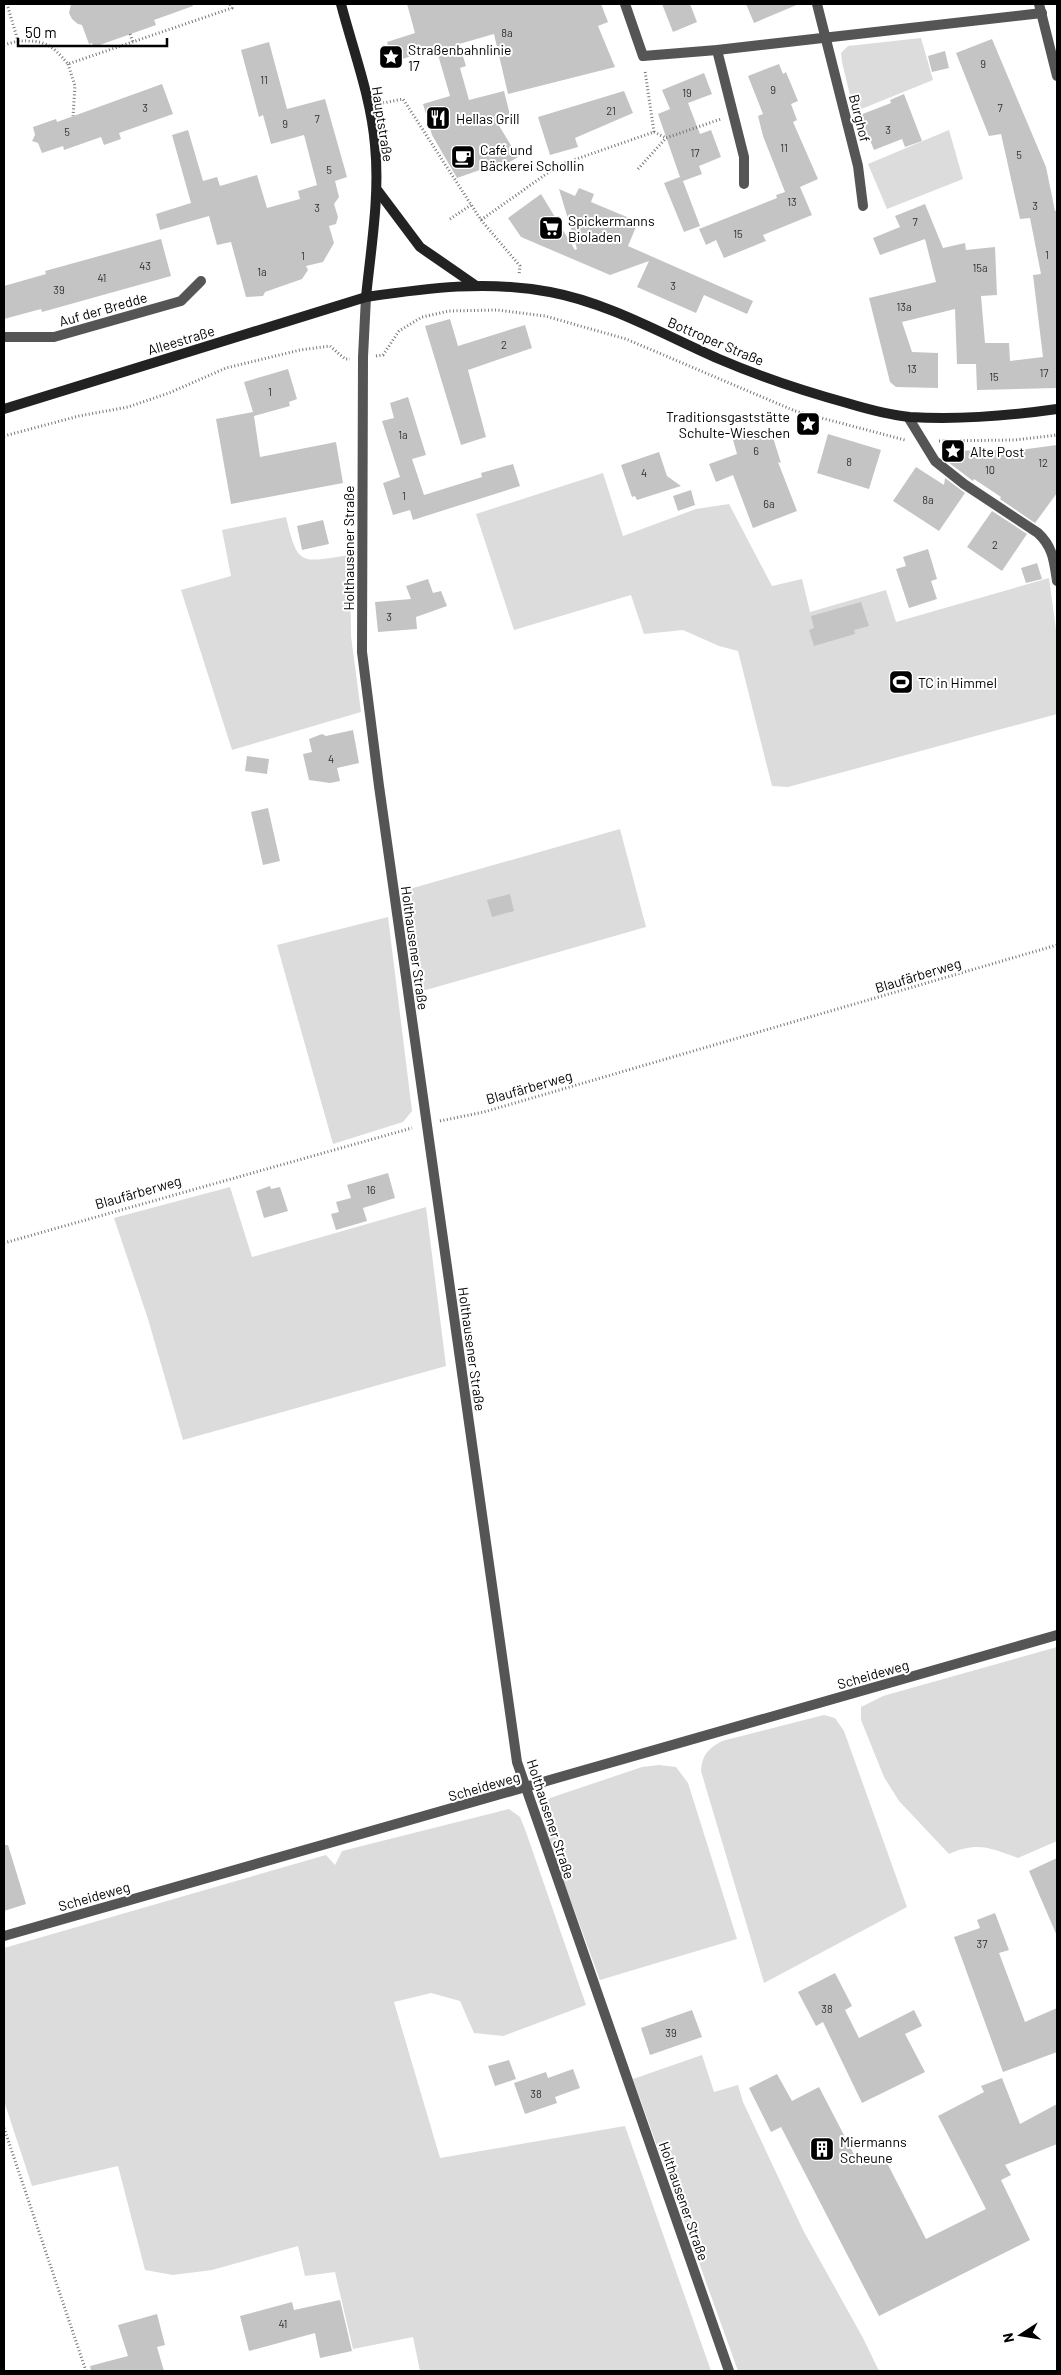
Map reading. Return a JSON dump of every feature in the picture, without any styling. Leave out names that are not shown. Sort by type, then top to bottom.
[{"type":"main road","name":"Hauptstraße","points":[[341,4],[368,106],[375,144],[378,191],[366,298]]},
{"type":"main road","points":[[378,191],[420,247],[475,285]]},
{"type":"main road","name":"Bottroper Straße","points":[[366,298],[418,290],[475,285],[518,287],[552,292],[594,305],[718,359],[799,390],[866,408],[908,417],[980,417],[1057,409]]},
{"type":"main road","name":"Alleestraße","points":[[4,408],[366,298]]},
{"type":"street","points":[[625,4],[643,56],[717,50],[1040,8],[1057,76]]},
{"type":"street","name":"Burghof","points":[[817,4],[858,166],[863,206]]},
{"type":"street","points":[[717,50],[744,157],[744,184]]},
{"type":"street","name":"Auf der Bredde","points":[[4,337],[54,337],[181,301],[202,281]]},
{"type":"street","name":"Holthausener Straße","points":[[366,298],[363,357],[362,652],[426,1124],[517,1762],[728,2371]]},
{"type":"street","points":[[908,417],[935,461],[964,484],[1038,533],[1048,542],[1053,553],[1057,581]]},
{"type":"street","name":"Scheideweg","points":[[4,1936],[1057,1635]]},
{"type":"path","points":[[6,4],[18,41]]},
{"type":"path","points":[[68,64],[232,8],[230,4]]},
{"type":"path","points":[[130,34],[133,42]]},
{"type":"path","points":[[4,45],[18,41],[35,40],[53,46],[68,64],[74,86],[73,116]]},
{"type":"path","points":[[643,56],[654,132]]},
{"type":"path","points":[[368,106],[403,98],[481,220],[520,266],[518,287]]},
{"type":"path","points":[[638,169],[666,138],[734,114]]},
{"type":"path","points":[[481,220],[559,165],[654,132],[666,138]]},
{"type":"path","points":[[450,219],[472,205]]},
{"type":"path","points":[[4,436],[79,416],[128,406],[169,393],[226,368],[300,350],[330,346],[345,360],[383,355],[398,331],[422,316],[449,311],[497,310],[545,316],[626,339],[795,411],[899,440],[981,442],[1057,435]]},
{"type":"path","name":"Blaufärberweg","points":[[4,1242],[426,1124],[484,1112],[1057,945]]},
{"type":"path","points":[[4,2128],[86,2371]]},
{"type":"shaded area","points":[[921,38],[933,80],[854,112],[841,53],[848,46]]},
{"type":"shaded area","points":[[949,130],[963,179],[887,209],[868,164]]},
{"type":"shaded area","name":"TC in Himmel","points":[[603,473],[623,536],[696,509],[729,504],[772,586],[802,579],[810,612],[886,590],[896,622],[1049,578],[1057,637],[1057,714],[788,787],[772,786],[738,651],[719,646],[683,630],[644,634],[631,595],[514,630],[476,514]]},
{"type":"shaded area","points":[[286,517],[294,545],[304,558],[311,560],[350,555],[351,636],[361,712],[232,750],[181,590],[231,576],[222,530]]},
{"type":"shaded area","points":[[620,829],[646,927],[419,992],[406,890]]},
{"type":"shaded area","points":[[388,917],[412,1111],[403,1122],[333,1144],[277,945]]},
{"type":"shaded area","points":[[230,1187],[252,1257],[426,1207],[446,1366],[183,1440],[148,1319],[114,1218]]},
{"type":"shaded area","points":[[1057,1647],[1057,1841],[1018,1858],[984,1847],[968,1848],[949,1854],[899,1801],[884,1777],[861,1720],[861,1707],[883,1696]]},
{"type":"shaded area","points":[[824,1715],[835,1718],[844,1731],[907,1907],[764,1983],[701,1771],[702,1765],[707,1753],[722,1741]]},
{"type":"shaded area","points":[[659,1765],[676,1767],[688,1783],[737,1939],[600,1980],[546,1833],[542,1807],[550,1798],[642,1767]]},
{"type":"shaded area","points":[[509,1809],[520,1817],[526,1832],[586,2005],[503,2036],[474,2033],[460,2001],[431,1993],[394,2002],[440,2158],[625,2126],[711,2371],[420,2371],[413,2337],[353,2349],[335,2272],[305,2276],[298,2246],[212,2270],[173,2275],[145,2270],[118,2166],[32,2186],[4,2101],[4,1948],[326,1855],[335,1865],[342,1851]]},
{"type":"shaded area","points":[[702,2055],[714,2092],[738,2085],[743,2102],[803,2230],[863,2338],[879,2371],[738,2371],[633,2079]]},
{"type":"building","points":[[71,4],[192,4],[193,6],[154,20],[156,25],[94,47],[92,43],[89,44],[82,25],[72,19],[69,13]]},
{"type":"building","points":[[407,4],[601,4],[608,22],[598,26],[615,67],[508,94],[494,34],[459,44],[466,66],[460,68],[469,100],[504,91],[510,115],[495,119],[518,157],[496,170],[494,165],[457,178],[432,135],[423,104],[450,96],[436,48],[393,62],[387,42],[415,33]]},
{"type":"building","points":[[662,4],[690,4],[697,22],[673,32]]},
{"type":"building","points":[[746,4],[799,4],[754,23]]},
{"type":"building","points":[[992,39],[1046,167],[1055,211],[1057,210],[1057,388],[977,390],[976,364],[957,364],[955,309],[902,322],[912,352],[938,353],[938,388],[896,387],[890,382],[869,298],[936,282],[925,239],[880,255],[873,238],[900,227],[895,216],[925,204],[943,248],[965,243],[966,250],[995,247],[997,295],[981,296],[985,343],[1009,343],[1010,361],[1043,357],[1033,275],[1041,274],[1030,218],[1020,219],[1001,134],[989,136],[956,53]]},
{"type":"building","points":[[269,42],[287,109],[325,99],[347,177],[335,181],[339,197],[334,204],[338,217],[336,224],[329,226],[334,243],[323,262],[306,266],[308,270],[302,279],[265,292],[263,296],[246,297],[231,242],[217,245],[209,216],[160,230],[156,214],[191,203],[172,135],[188,130],[203,181],[217,177],[220,186],[257,175],[267,208],[300,199],[298,191],[317,185],[304,135],[271,144],[263,115],[259,117],[241,50]]},
{"type":"building","points":[[945,51],[949,68],[932,72],[928,56]]},
{"type":"building","points":[[779,64],[783,74],[786,72],[798,101],[791,104],[797,120],[793,122],[818,179],[800,187],[812,215],[763,235],[766,241],[724,258],[716,240],[706,245],[699,229],[777,198],[776,195],[785,192],[763,136],[758,116],[763,114],[748,76]]},
{"type":"building","points":[[704,73],[712,94],[688,103],[700,134],[711,130],[721,157],[699,166],[702,174],[683,181],[700,226],[684,232],[664,183],[680,177],[658,114],[670,109],[662,90]]},
{"type":"building","points":[[162,84],[173,114],[119,133],[121,139],[104,145],[101,137],[64,150],[63,146],[42,153],[38,143],[32,141],[35,135],[33,127],[56,119],[57,122]]},
{"type":"building","points":[[624,91],[633,113],[575,138],[578,147],[550,155],[538,117]]},
{"type":"building","points":[[904,94],[922,141],[905,147],[902,139],[874,150],[860,115],[891,103],[890,100]]},
{"type":"building","points":[[579,188],[594,194],[591,202],[634,220],[636,227],[628,246],[753,301],[747,314],[704,295],[696,313],[637,287],[649,261],[610,275],[521,237],[508,218],[541,194],[575,250],[577,249],[559,189],[575,196]]},
{"type":"building","points":[[161,239],[171,276],[42,312],[41,309],[4,319],[4,286],[46,274],[45,271]]},
{"type":"building","points":[[450,319],[458,346],[525,325],[532,348],[468,370],[486,437],[461,445],[425,326]]},
{"type":"building","points":[[288,369],[297,399],[289,402],[290,406],[254,416],[260,457],[336,442],[343,483],[231,504],[216,419],[253,412],[244,382]]},
{"type":"building","points":[[408,397],[426,455],[412,459],[424,495],[482,477],[481,473],[513,464],[520,486],[413,520],[410,510],[393,515],[383,483],[400,477],[382,421],[394,418],[390,403]]},
{"type":"building","points":[[770,428],[781,463],[778,462],[797,511],[753,528],[733,475],[716,482],[709,464],[737,454],[733,440]]},
{"type":"building","points":[[828,434],[881,450],[869,489],[817,473]]},
{"type":"building","points":[[1057,445],[1057,493],[1035,523],[1000,499],[1001,497],[974,479],[973,481],[948,462],[950,451],[1027,449]]},
{"type":"building","points":[[659,452],[667,476],[681,486],[637,500],[635,496],[632,497],[621,465]]},
{"type":"building","points":[[916,467],[944,485],[945,478],[965,493],[939,531],[893,501]]},
{"type":"building","points":[[691,490],[695,505],[678,511],[673,496]]},
{"type":"building","points":[[992,511],[1027,534],[1002,571],[967,547]]},
{"type":"building","points":[[323,520],[329,544],[302,550],[297,526]]},
{"type":"building","points":[[928,549],[937,579],[931,581],[937,599],[909,608],[896,569],[906,566],[903,557]]},
{"type":"building","points":[[1037,563],[1042,579],[1026,583],[1021,568]]},
{"type":"building","points":[[428,579],[433,593],[441,591],[447,606],[416,617],[417,629],[378,632],[375,602],[411,599],[406,586]]},
{"type":"building","points":[[861,602],[869,626],[854,630],[855,634],[814,646],[809,630],[814,628],[811,616]]},
{"type":"building","points":[[353,730],[359,763],[337,768],[340,781],[330,783],[309,780],[303,754],[312,752],[309,739],[322,734],[326,736]]},
{"type":"building","points":[[247,756],[269,759],[267,774],[245,771]]},
{"type":"building","points":[[268,808],[280,861],[263,865],[251,812]]},
{"type":"building","points":[[510,894],[514,911],[492,917],[487,900]]},
{"type":"building","points":[[388,1173],[395,1198],[363,1208],[367,1221],[336,1230],[331,1214],[339,1212],[336,1202],[351,1198],[347,1185]]},
{"type":"building","points":[[270,1186],[271,1189],[280,1187],[288,1211],[264,1218],[256,1191]]},
{"type":"building","points":[[4,1845],[8,1845],[26,1904],[4,1911]]},
{"type":"building","points":[[1057,1858],[1057,1936],[1029,1871]]},
{"type":"building","points":[[995,1913],[1009,1950],[999,1953],[1025,2022],[1057,2008],[1057,2052],[1003,2072],[954,1937],[980,1928],[977,1920]]},
{"type":"building","points":[[835,1973],[852,2006],[845,2010],[859,2038],[914,2010],[922,2026],[905,2034],[925,2072],[862,2103],[823,2022],[816,2026],[798,1992]]},
{"type":"building","points":[[692,2010],[702,2037],[650,2055],[641,2028]]},
{"type":"building","points":[[509,2060],[516,2079],[495,2086],[488,2066]]},
{"type":"building","points":[[573,2069],[580,2088],[555,2097],[557,2103],[525,2114],[514,2083],[546,2072],[548,2078]]},
{"type":"building","points":[[777,2074],[792,2101],[819,2087],[860,2166],[883,2155],[926,2239],[986,2209],[938,2116],[984,2092],[981,2086],[1002,2078],[1020,2124],[1057,2104],[1057,2144],[1005,2165],[1011,2175],[1001,2180],[1030,2240],[879,2316],[781,2127],[771,2132],[749,2088]]},
{"type":"building","points":[[340,2300],[352,2351],[320,2358],[315,2333],[249,2351],[240,2316],[292,2302],[294,2310]]},
{"type":"building","points":[[157,2314],[165,2345],[157,2347],[164,2371],[91,2371],[90,2366],[128,2356],[118,2325]]},
{"type":"place","name":"Straßenbahnlinie 17","points":[[391,57]]},
{"type":"place","name":"Hellas Grill","points":[[438,118]]},
{"type":"place","name":"Café und Bäckerei Schollin","points":[[463,157]]},
{"type":"place","name":"Spickermanns Bioladen","points":[[551,228]]},
{"type":"place","name":"Traditionsgaststätte Schulte-Wieschen","points":[[808,424]]},
{"type":"place","name":"Alte Post","points":[[953,451]]},
{"type":"place","name":"TC in Himmel","points":[[901,682]]},
{"type":"place","name":"Miermanns Scheune","points":[[822,2149]]}]
